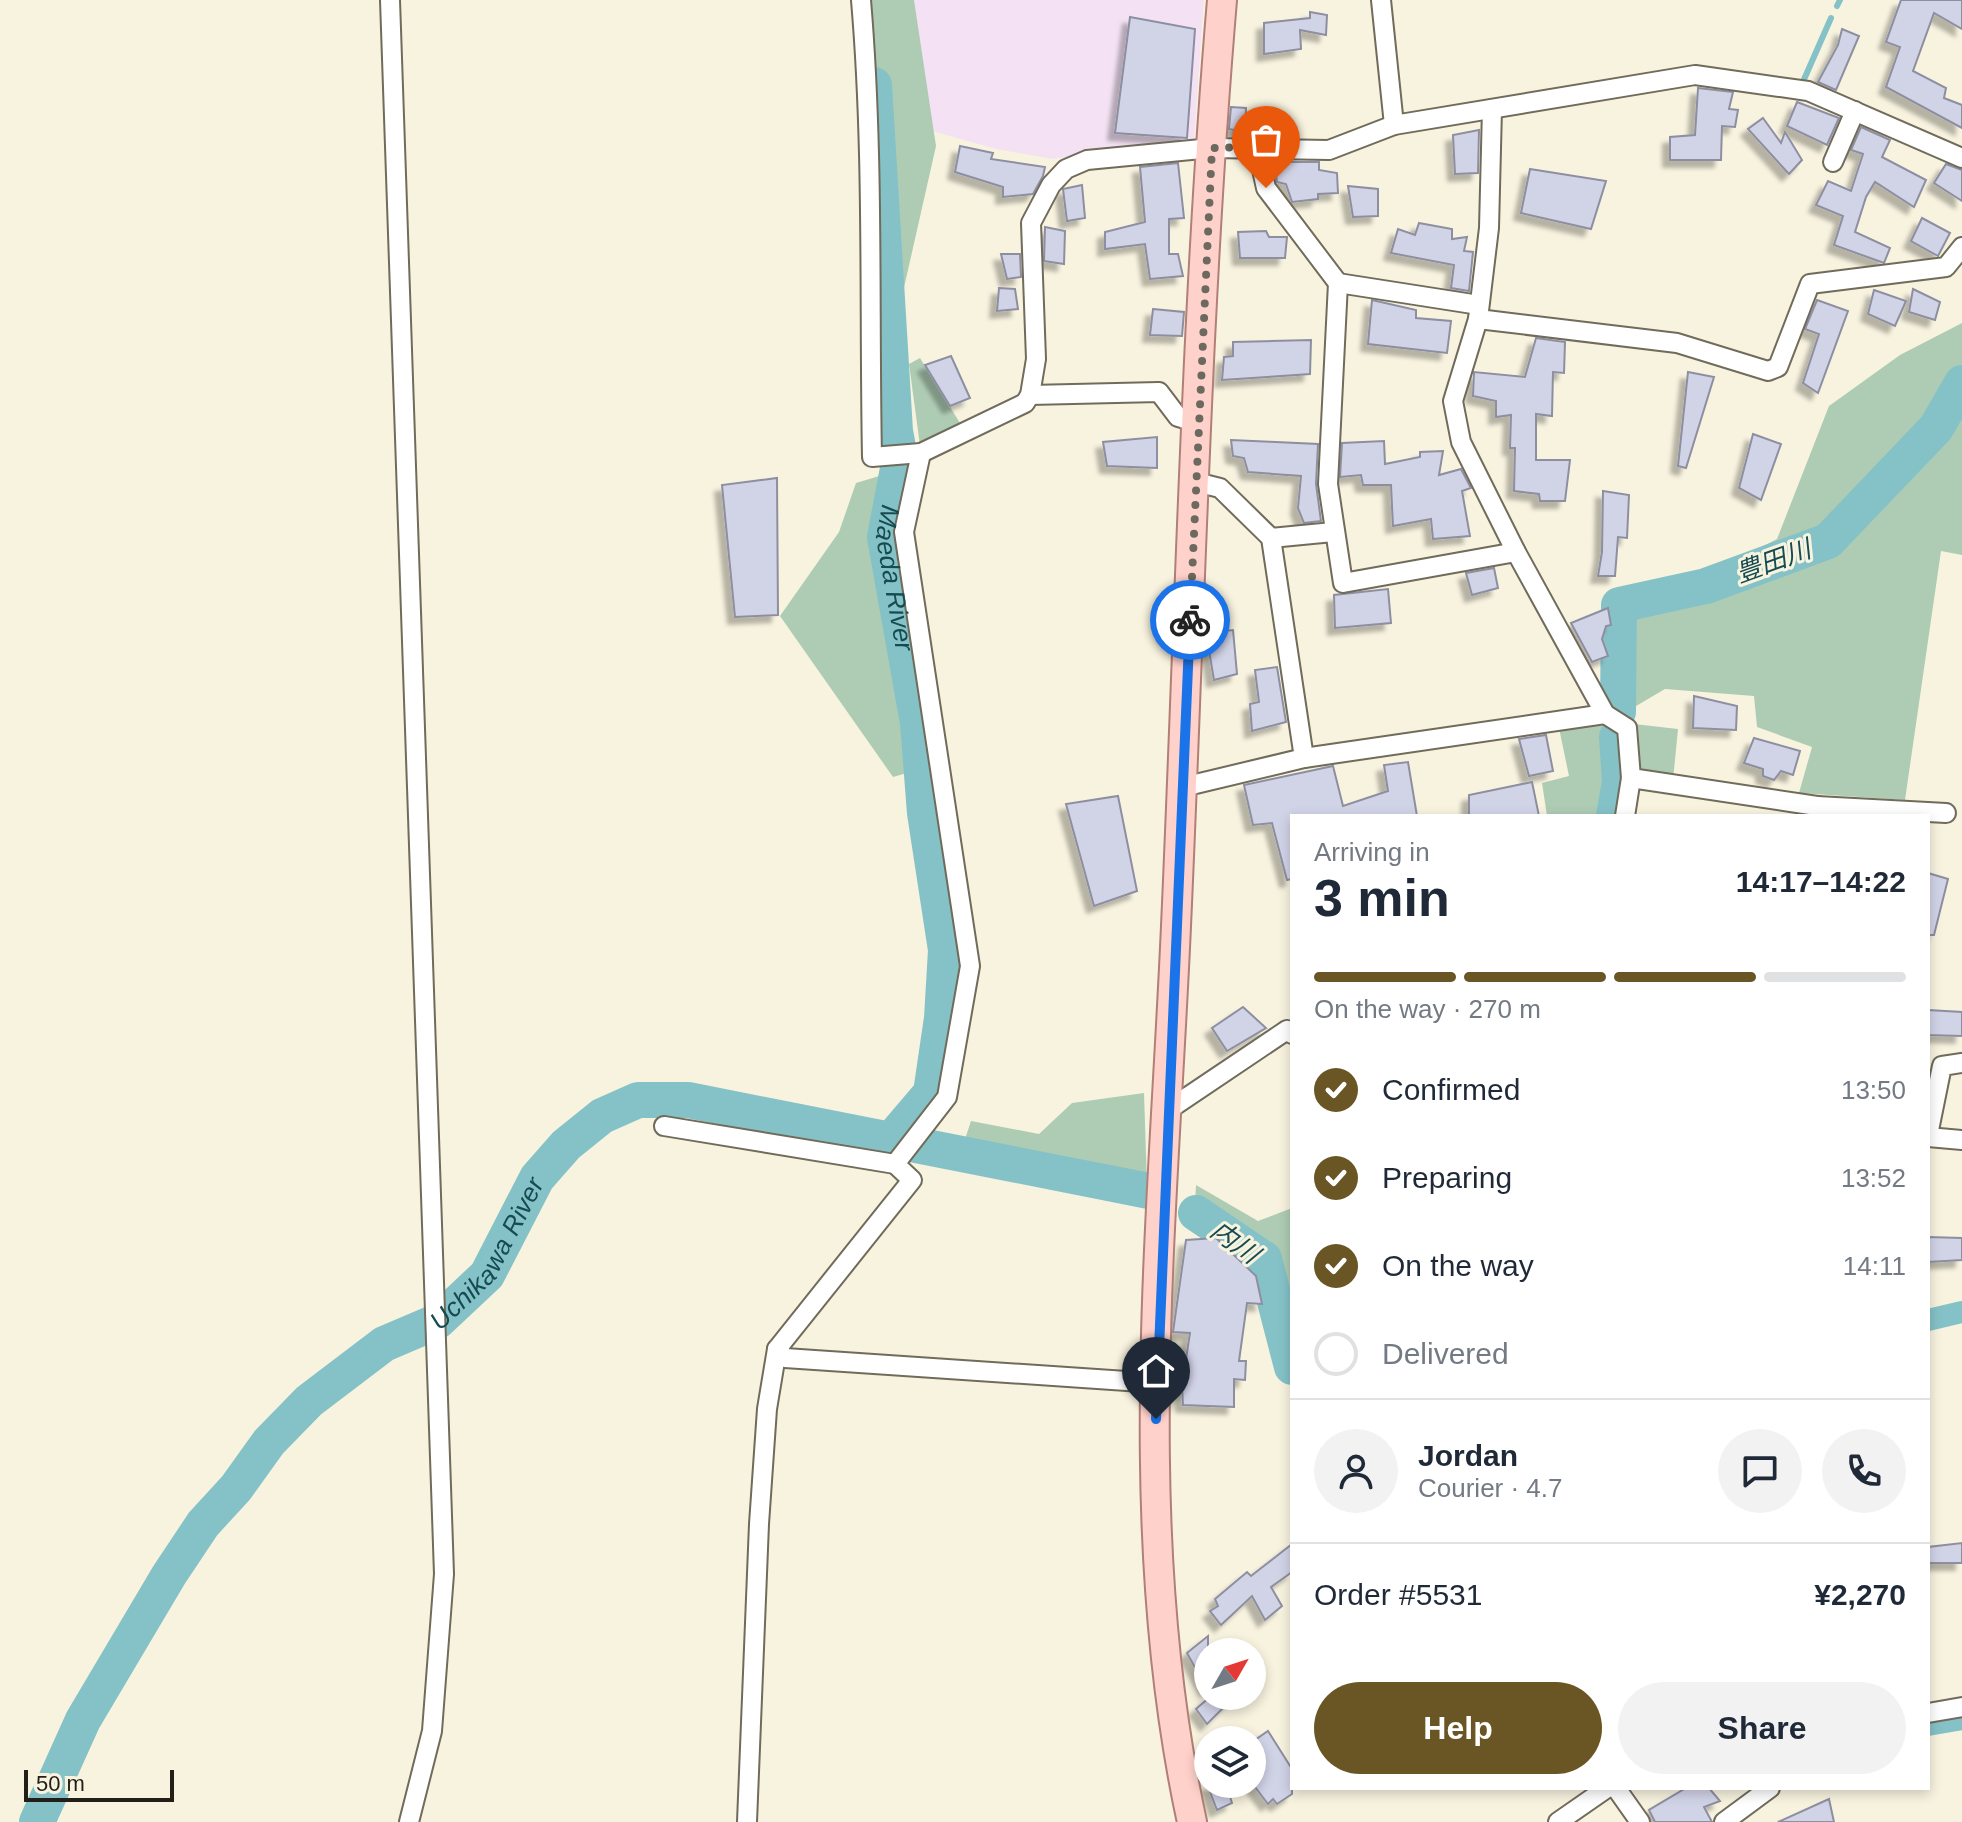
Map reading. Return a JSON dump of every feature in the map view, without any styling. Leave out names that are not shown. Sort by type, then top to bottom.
[{"type":"main road","points":[[1192,1822],[1165,1652],[1158,1545],[1156,1383],[1198,423],[1222,0]]},
{"type":"street","points":[[390,0],[434,1371],[444,1574],[432,1731],[409,1822]]},
{"type":"street","points":[[861,0],[872,185],[868,258],[872,457],[921,453],[965,430],[1000,418],[1025,403],[1030,395],[1036,359],[1031,223],[1051,185],[1066,169],[1087,160],[1212,148],[1329,150],[1394,125],[1695,75],[1808,91],[1962,158]]},
{"type":"street","points":[[1381,0],[1394,125]]},
{"type":"street","points":[[1492,109],[1489,228],[1478,312],[1453,401],[1461,442],[1516,552],[1605,714],[1627,728],[1631,778],[1625,814]]},
{"type":"street","points":[[1833,162],[1855,111]]},
{"type":"street","points":[[1257,147],[1266,188],[1338,283],[1328,484],[1343,583],[1516,552]]},
{"type":"street","points":[[1338,283],[1478,312],[1677,343],[1768,371],[1778,367],[1810,284],[1946,267],[1962,247]]},
{"type":"street","points":[[1030,395],[1159,392],[1178,417],[1198,423]]},
{"type":"street","points":[[898,1159],[947,1097],[970,966],[904,532],[921,453]]},
{"type":"street","points":[[1196,482],[1220,488],[1271,538],[1304,758]]},
{"type":"street","points":[[1271,538],[1333,532]]},
{"type":"street","points":[[1183,787],[1304,758],[1605,714]]},
{"type":"street","points":[[1631,778],[1820,811],[1946,813]]},
{"type":"street","points":[[1168,1110],[1287,1030],[1290,1032]]},
{"type":"street","points":[[1930,1126],[1942,1066],[1962,1063]]},
{"type":"street","points":[[664,1126],[898,1159],[912,1180],[777,1349],[767,1409],[759,1524],[747,1822]]},
{"type":"street","points":[[1930,1136],[1962,1140]]},
{"type":"street","points":[[777,1349],[785,1358],[1156,1383]]},
{"type":"street","points":[[1930,1713],[1962,1707]]},
{"type":"street","points":[[1558,1822],[1604,1790]]},
{"type":"street","points":[[1617,1790],[1640,1822]]},
{"type":"street","points":[[1724,1822],[1767,1790]]},
{"type":"shaded area","points":[[903,0],[1204,0],[1194,140],[1052,159],[996,149],[911,125]]},
{"type":"green space","points":[[870,0],[914,0],[936,146],[896,323]]},
{"type":"green space","points":[[1962,323],[1962,555],[1941,551],[1905,800],[1799,793],[1812,747],[1757,727],[1754,696],[1665,689],[1631,709],[1632,614],[1777,539],[1829,406],[1900,355]]},
{"type":"green space","points":[[920,358],[963,428],[921,453],[909,364]]},
{"type":"green space","points":[[896,471],[877,536],[914,771],[893,777],[780,616],[839,532],[856,483]]},
{"type":"green space","points":[[1634,724],[1678,729],[1673,780],[1635,772]]},
{"type":"green space","points":[[1612,725],[1615,781],[1608,814],[1547,814],[1542,783],[1569,776],[1559,728]]},
{"type":"green space","points":[[1144,1093],[1147,1185],[964,1142],[971,1121],[1039,1134],[1072,1103]]},
{"type":"green space","points":[[1196,1185],[1258,1221],[1290,1209],[1290,1312],[1268,1253],[1195,1204]]},
{"type":"building","points":[[1901,0],[1962,0],[1962,29],[1934,13],[1913,71],[1946,88],[1944,98],[1962,105],[1962,128],[1886,87],[1900,47],[1886,42]]},
{"type":"building","points":[[1310,12],[1327,15],[1326,35],[1300,30],[1301,49],[1264,54],[1264,23],[1310,18]]},
{"type":"building","points":[[1130,17],[1195,29],[1187,138],[1115,133]]},
{"type":"building","points":[[1842,29],[1859,36],[1836,90],[1818,82],[1838,45]]},
{"type":"building","points":[[1698,88],[1733,92],[1729,109],[1738,110],[1735,127],[1722,126],[1721,160],[1670,160],[1670,137],[1695,135]]},
{"type":"building","points":[[1797,102],[1839,118],[1827,145],[1787,126]]},
{"type":"building","points":[[1231,107],[1246,108],[1245,132],[1229,129]]},
{"type":"building","points":[[1763,118],[1781,143],[1785,132],[1802,160],[1789,174],[1748,129]]},
{"type":"building","points":[[1861,127],[1890,140],[1882,157],[1926,180],[1914,207],[1875,182],[1866,197],[1855,232],[1890,248],[1884,263],[1834,245],[1843,216],[1816,205],[1828,181],[1851,191],[1863,154],[1851,150]]},
{"type":"building","points":[[1479,130],[1478,173],[1455,174],[1453,135]]},
{"type":"building","points":[[960,146],[993,153],[991,159],[1045,167],[1043,176],[1033,194],[1003,197],[1003,187],[955,172]]},
{"type":"building","points":[[1274,162],[1319,162],[1319,170],[1337,173],[1338,193],[1318,194],[1318,199],[1292,202],[1286,184],[1277,182]]},
{"type":"building","points":[[1178,163],[1184,218],[1169,219],[1169,254],[1178,254],[1183,276],[1150,279],[1145,244],[1105,249],[1105,232],[1145,222],[1140,167]]},
{"type":"building","points":[[1946,164],[1962,170],[1962,201],[1934,183]]},
{"type":"building","points":[[1530,169],[1606,181],[1591,229],[1521,213]]},
{"type":"building","points":[[1082,185],[1085,218],[1067,221],[1063,189]]},
{"type":"building","points":[[1348,186],[1378,189],[1378,216],[1353,217]]},
{"type":"building","points":[[1922,218],[1950,233],[1938,256],[1911,241]]},
{"type":"building","points":[[1419,223],[1452,229],[1452,239],[1467,237],[1464,251],[1473,252],[1469,291],[1451,288],[1454,265],[1391,253],[1398,229],[1415,235]]},
{"type":"building","points":[[1045,227],[1065,231],[1064,264],[1044,261]]},
{"type":"building","points":[[1266,231],[1269,237],[1287,237],[1285,258],[1240,258],[1238,232]]},
{"type":"building","points":[[1001,254],[1020,254],[1021,277],[1007,279]]},
{"type":"building","points":[[999,288],[1015,289],[1018,309],[997,311]]},
{"type":"building","points":[[1913,289],[1940,302],[1935,320],[1909,312]]},
{"type":"building","points":[[1874,290],[1906,301],[1895,326],[1868,314]]},
{"type":"building","points":[[1372,300],[1416,310],[1416,318],[1451,321],[1447,353],[1368,344]]},
{"type":"building","points":[[1817,300],[1848,311],[1818,393],[1803,383],[1819,334],[1805,329]]},
{"type":"building","points":[[1153,309],[1184,312],[1182,336],[1150,335]]},
{"type":"building","points":[[1536,338],[1565,342],[1564,373],[1553,372],[1552,416],[1536,414],[1536,460],[1570,460],[1565,501],[1540,501],[1539,494],[1514,491],[1515,448],[1510,448],[1511,415],[1496,417],[1496,401],[1473,396],[1474,372],[1525,377]]},
{"type":"building","points":[[1311,340],[1310,374],[1222,380],[1224,357],[1233,356],[1233,342]]},
{"type":"building","points":[[951,356],[970,398],[950,406],[925,365]]},
{"type":"building","points":[[1688,372],[1714,377],[1686,468],[1678,466]]},
{"type":"building","points":[[1753,434],[1781,444],[1761,500],[1739,488]]},
{"type":"building","points":[[1157,437],[1157,468],[1107,466],[1103,442]]},
{"type":"building","points":[[1231,440],[1318,444],[1316,484],[1321,521],[1304,523],[1298,508],[1301,476],[1248,472],[1244,458],[1233,456]]},
{"type":"building","points":[[1384,441],[1385,464],[1420,457],[1420,452],[1443,451],[1439,475],[1461,469],[1471,488],[1462,491],[1470,536],[1433,539],[1431,519],[1393,526],[1391,485],[1363,485],[1361,475],[1340,477],[1342,443]]},
{"type":"building","points":[[777,478],[778,615],[735,617],[722,485]]},
{"type":"building","points":[[1603,491],[1629,495],[1627,538],[1618,537],[1615,576],[1598,576],[1602,552]]},
{"type":"building","points":[[1494,568],[1498,588],[1472,595],[1466,573]]},
{"type":"building","points":[[1388,589],[1391,623],[1335,628],[1334,595]]},
{"type":"building","points":[[1608,608],[1611,625],[1606,626],[1602,639],[1608,656],[1592,662],[1571,623]]},
{"type":"building","points":[[1233,630],[1237,674],[1214,680],[1206,633]]},
{"type":"building","points":[[1277,667],[1286,722],[1252,731],[1250,704],[1259,702],[1255,670]]},
{"type":"building","points":[[1694,696],[1737,706],[1736,730],[1693,728]]},
{"type":"building","points":[[1546,735],[1553,771],[1529,776],[1519,739]]},
{"type":"building","points":[[1754,738],[1800,751],[1793,775],[1781,771],[1774,780],[1763,776],[1763,769],[1744,763]]},
{"type":"building","points":[[1408,762],[1417,814],[1290,814],[1290,879],[1287,880],[1272,823],[1253,825],[1244,785],[1333,766],[1343,806],[1388,791],[1384,765]]},
{"type":"building","points":[[1532,782],[1539,814],[1469,814],[1469,795]]},
{"type":"building","points":[[1118,796],[1137,891],[1094,906],[1066,804]]},
{"type":"building","points":[[1930,874],[1948,879],[1934,935],[1930,935]]},
{"type":"building","points":[[1243,1007],[1266,1028],[1227,1051],[1212,1028]]},
{"type":"building","points":[[1930,1010],[1962,1012],[1962,1036],[1930,1035]]},
{"type":"building","points":[[1930,1237],[1962,1238],[1962,1260],[1930,1262]]},
{"type":"building","points":[[1216,1238],[1256,1276],[1262,1304],[1247,1303],[1239,1361],[1246,1361],[1245,1380],[1234,1379],[1234,1407],[1183,1405],[1182,1385],[1190,1333],[1173,1332],[1186,1240]]},
{"type":"building","points":[[1962,1543],[1962,1563],[1930,1563],[1930,1547]]},
{"type":"building","points":[[1290,1546],[1290,1573],[1271,1587],[1282,1606],[1265,1620],[1252,1596],[1221,1625],[1210,1611],[1218,1606],[1215,1599],[1247,1572],[1251,1576]]},
{"type":"building","points":[[1194,1647],[1194,1666],[1187,1653]]},
{"type":"building","points":[[1197,1710],[1221,1710],[1207,1724]]},
{"type":"building","points":[[1268,1731],[1290,1766],[1292,1794],[1277,1804],[1273,1799],[1268,1804],[1263,1798],[1266,1798]]},
{"type":"building","points":[[1683,1790],[1711,1790],[1720,1801],[1704,1807],[1712,1822],[1655,1822],[1649,1810]]},
{"type":"building","points":[[1212,1798],[1230,1798],[1232,1803],[1217,1810]]},
{"type":"building","points":[[1829,1799],[1834,1822],[1778,1822]]},
{"type":"waterway","points":[[1837,6],[1840,0]]},
{"type":"waterway","points":[[1797,83],[1802,84],[1831,18]]},
{"type":"waterway","name":"Maeda River","points":[[874,85],[895,431],[900,458],[885,537],[918,723],[925,813],[946,950],[942,1018],[931,1093],[891,1140]]},
{"type":"waterway","name":"豊田川","points":[[1618,712],[1619,605],[1706,586],[1828,541],[1936,428],[1962,383]]},
{"type":"waterway","name":"豊田川","points":[[1614,814],[1620,782],[1617,737]]},
{"type":"waterway","name":"Uchikawa River","points":[[37,1822],[83,1720],[203,1524],[236,1488],[269,1442],[309,1401],[384,1344],[438,1321],[487,1275],[537,1178],[566,1145],[602,1116],[638,1100],[688,1100],[1149,1191]]},
{"type":"waterway","name":"内川","points":[[1196,1213],[1264,1259],[1290,1359]]},
{"type":"waterway","points":[[1930,1320],[1962,1312]]},
{"type":"waterway","points":[[1930,1725],[1962,1719]]},
{"type":"way so far","points":[[1190,620],[1212,148],[1257,147],[1266,188]]},
{"type":"route","points":[[1156,1419],[1190,620]]}]
